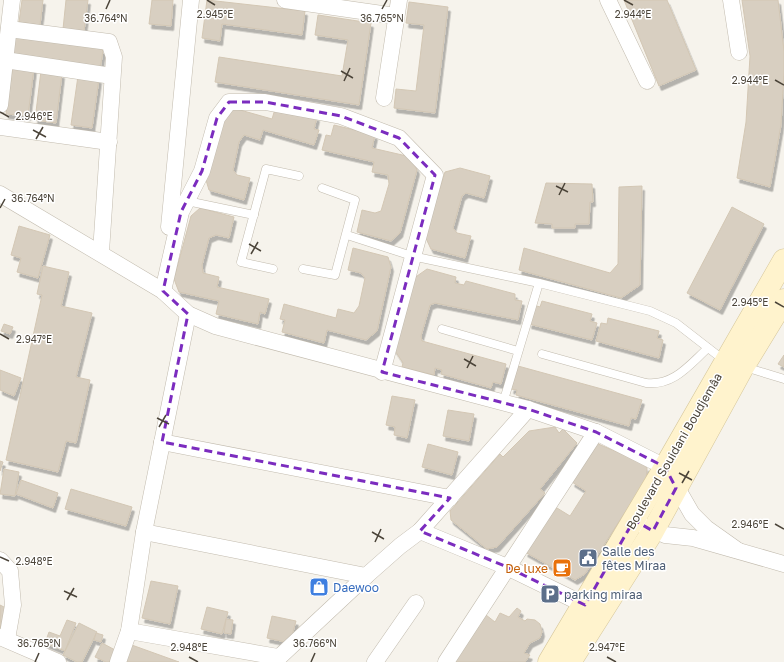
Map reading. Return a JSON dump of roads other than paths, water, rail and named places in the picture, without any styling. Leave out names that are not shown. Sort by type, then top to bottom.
[{"type":"main road","name":"Boulevard Souidani Boudjemâa","points":[[570,662],[653,531],[676,488],[784,260]]},
{"type":"main road","name":"Boulevard Souidani Boudjemâa","points":[[550,662],[665,468],[734,364],[784,300]]},
{"type":"street","points":[[0,104],[12,0]]},
{"type":"street","points":[[163,290],[191,0]]},
{"type":"street","points":[[285,0],[396,16]]},
{"type":"street","points":[[384,98],[398,0]]},
{"type":"street","points":[[608,0],[647,81]]},
{"type":"street","points":[[731,0],[739,52]]},
{"type":"street","points":[[9,29],[109,42],[114,57],[100,252]]},
{"type":"street","points":[[5,60],[112,76]]},
{"type":"street","points":[[163,290],[181,212],[202,171],[216,118],[228,102],[265,102],[341,116],[399,138],[435,175],[382,372]]},
{"type":"street","points":[[0,127],[109,142]]},
{"type":"street","points":[[0,194],[163,290],[188,314],[215,326],[242,335],[382,372],[503,402],[596,432],[665,468],[686,506],[699,521],[737,550]]},
{"type":"street","points":[[118,662],[128,631],[144,532],[188,314]]},
{"type":"street","points":[[128,631],[276,659],[400,546],[420,532],[528,409]]},
{"type":"street","points":[[446,662],[596,432]]},
{"type":"street","points":[[162,442],[450,498]]},
{"type":"street","points":[[634,520],[653,531],[668,536],[693,538],[784,564]]},
{"type":"street","points":[[144,532],[366,576]]},
{"type":"street","points":[[420,532],[507,567],[585,605]]},
{"type":"street","points":[[0,560],[10,571],[13,605],[3,638],[58,662]]},
{"type":"street","points":[[375,662],[416,603]]},
{"type":"lane","points":[[273,269],[241,262],[266,169],[299,176]]},
{"type":"lane","points":[[303,269],[335,275],[347,235],[355,200],[322,188]]},
{"type":"lane","points":[[187,201],[254,215]]},
{"type":"lane","points":[[347,235],[412,256],[539,283],[650,311],[676,323],[708,348],[734,364],[784,379]]},
{"type":"lane","points":[[503,402],[539,283]]},
{"type":"lane","points":[[442,329],[518,351]]},
{"type":"lane","points":[[542,354],[654,384],[663,383],[676,377],[708,348]]},
{"type":"place","name":"Salle des fêtes Miraa","points":[[588,558]]},
{"type":"place","name":"De luxe","points":[[562,568]]},
{"type":"place","name":"Daewoo","points":[[319,587]]},
{"type":"place","name":"parking miraa","points":[[550,594]]}]
